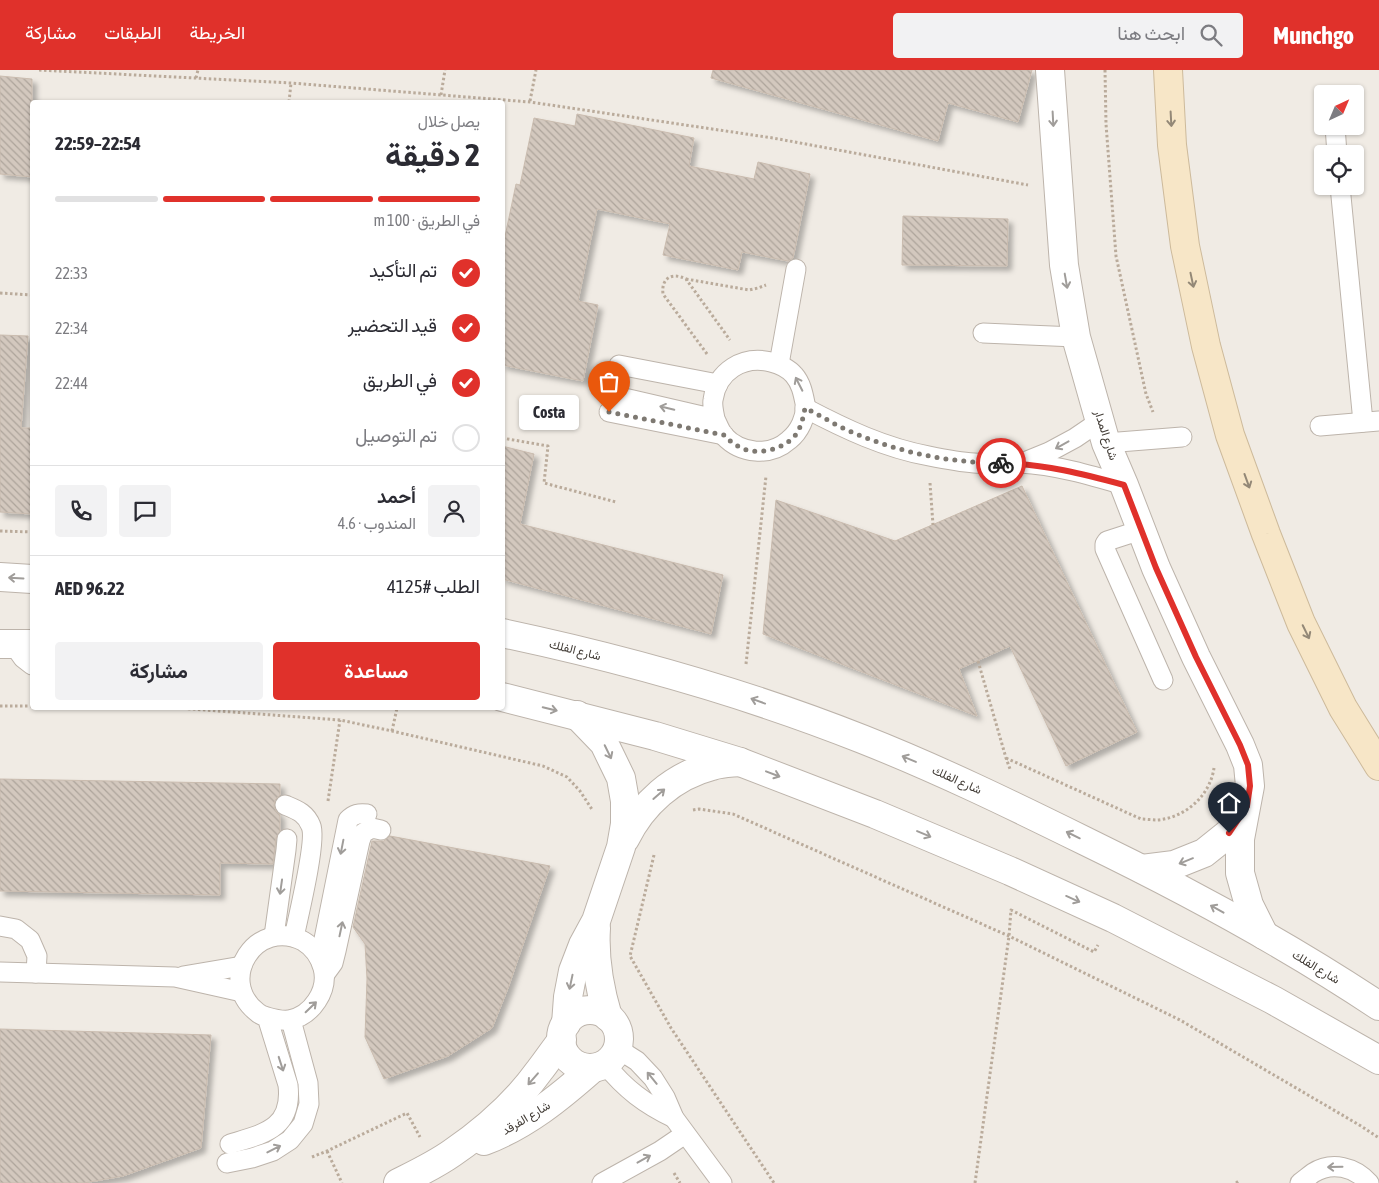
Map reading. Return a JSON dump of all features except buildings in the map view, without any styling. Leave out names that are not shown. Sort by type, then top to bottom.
[{"type":"main road","points":[[1168,70],[1172,145],[1185,246],[1206,346],[1230,435],[1301,623],[1343,708],[1379,766]]},
{"type":"street","name":"شارع المدار","points":[[1050,70],[1064,265],[1076,337],[1103,432],[1156,568],[1248,765],[1250,786],[1240,839],[1240,873],[1249,905],[1264,935]]},
{"type":"street","points":[[0,577],[30,579]]},
{"type":"street","name":"شارع الفلك","points":[[505,634],[638,666],[743,696],[862,739],[979,789],[1142,869],[1264,935],[1379,1006]]},
{"type":"street","points":[[505,698],[655,736],[740,762],[892,821],[1010,871],[1113,918],[1273,1000],[1379,1060]]},
{"type":"street","points":[[577,715],[604,743],[621,778],[625,801],[625,824],[621,848]]},
{"type":"street","points":[[564,1032],[572,1017],[581,1012],[590,1011],[608,1017],[618,1030],[619,1038],[605,1060],[584,1067],[575,1064],[563,1049],[564,1032],[568,997],[574,971],[583,946],[596,922],[621,848],[632,826],[646,807],[663,790],[686,776],[712,766],[740,762]]},
{"type":"street","name":"شارع المدار","points":[[1142,869],[1174,865],[1204,853],[1229,833],[1247,806]]},
{"type":"street","points":[[596,922],[596,970],[608,1017]]},
{"type":"street","name":"شارع الفرقد","points":[[443,1159],[483,1129],[513,1102],[539,1072],[564,1032]]},
{"type":"street","name":"شارع الفرقد","points":[[398,1183],[443,1159],[528,1119],[562,1096],[605,1060]]},
{"type":"lane","points":[[1320,426],[1371,422],[1341,195]]},
{"type":"lane","points":[[780,364],[796,269]]},
{"type":"lane","points":[[982,333],[1076,337]]},
{"type":"lane","points":[[762,360],[780,364],[794,375],[802,390],[805,408],[802,423],[795,436],[783,446],[769,451],[753,451],[737,446],[719,427],[713,401],[721,380],[733,367],[744,361],[762,360]]},
{"type":"lane","points":[[618,365],[721,380]]},
{"type":"lane","points":[[608,403],[719,427]]},
{"type":"lane","points":[[805,408],[845,428],[886,445],[928,456],[974,463],[1021,463],[1074,471],[1124,485]]},
{"type":"lane","points":[[1021,463],[1049,452],[1075,438],[1103,432],[1163,440],[1182,438]]},
{"type":"lane","points":[[1142,530],[1108,541],[1105,544],[1105,549],[1163,680]]},
{"type":"lane","points":[[15,644],[23,658],[30,663]]},
{"type":"lane","points":[[285,805],[302,812],[312,827],[312,845],[294,937]]},
{"type":"lane","points":[[322,967],[314,950],[306,943],[294,937],[274,936],[260,941],[248,952],[242,966],[240,979],[242,992],[256,1012],[279,1020],[291,1020],[312,1008],[324,986],[322,967],[348,820],[353,815],[367,814]]},
{"type":"lane","points":[[322,967],[333,963],[363,832],[372,828],[382,830]]},
{"type":"lane","points":[[274,936],[287,839]]},
{"type":"lane","points":[[0,926],[16,929],[30,940],[37,956],[36,973]]},
{"type":"lane","points":[[175,977],[242,966]]},
{"type":"lane","points":[[0,972],[175,977],[242,992]]},
{"type":"lane","points":[[267,1017],[288,1085],[288,1106],[278,1124],[228,1153],[252,1158],[272,1151],[290,1140],[303,1124],[309,1104],[308,1083],[291,1020]]},
{"type":"lane","points":[[605,1060],[619,1081],[636,1096],[674,1118]]},
{"type":"lane","points":[[605,1060],[637,1062],[653,1078],[665,1097],[674,1118],[722,1183]]},
{"type":"lane","points":[[602,1183],[660,1151],[685,1134]]},
{"type":"lane","points":[[1300,1183],[1314,1172],[1328,1167],[1342,1167],[1355,1172],[1369,1183]]},
{"type":"path","points":[[39,70],[290,83],[440,94],[491,100]]},
{"type":"path","points":[[196,78],[198,70]]},
{"type":"path","points":[[440,94],[445,70]]},
{"type":"path","points":[[530,102],[536,70]]},
{"type":"path","points":[[1105,70],[1106,124],[1116,256],[1146,394],[1163,440]]},
{"type":"path","points":[[289,100],[290,83]]},
{"type":"path","points":[[505,101],[530,102],[773,138],[1058,191]]},
{"type":"path","points":[[721,380],[663,294],[662,287],[666,280],[672,276],[750,290],[765,285],[771,280]]},
{"type":"path","points":[[686,279],[744,361]]},
{"type":"path","points":[[0,293],[30,295]]},
{"type":"path","points":[[505,439],[548,446],[544,483],[616,502]]},
{"type":"path","points":[[749,639],[769,451]]},
{"type":"path","points":[[928,456],[933,525]]},
{"type":"path","points":[[0,531],[30,532]]},
{"type":"path","points":[[978,661],[1010,769]]},
{"type":"path","points":[[0,706],[30,706]]},
{"type":"path","points":[[205,710],[340,720],[543,766],[567,777],[580,791],[596,816]]},
{"type":"path","points":[[392,731],[397,710]]},
{"type":"path","points":[[1006,758],[1141,819],[1158,820],[1188,810],[1200,798],[1209,785],[1214,770],[1214,760]]},
{"type":"path","points":[[663,790],[677,814],[699,809],[732,814],[1009,936],[1180,1020],[1379,1138]]},
{"type":"path","points":[[655,851],[630,956],[671,1028],[774,1183]]},
{"type":"path","points":[[975,1183],[1011,910],[1094,952],[1113,918]]},
{"type":"path","points":[[309,1158],[406,1113],[443,1159]]},
{"type":"path","points":[[327,1151],[342,1183]]},
{"type":"way so far","points":[[609,412],[724,435],[737,446],[753,451],[769,451],[783,446],[795,436],[802,423],[805,408],[845,428],[886,445],[928,456],[974,463],[1001,463]]},
{"type":"place","name":"Costa","points":[[609,412]]},
{"type":"route","points":[[1001,463],[1021,463],[1074,471],[1124,485],[1156,568],[1248,765],[1250,786],[1247,806],[1229,833]]}]
